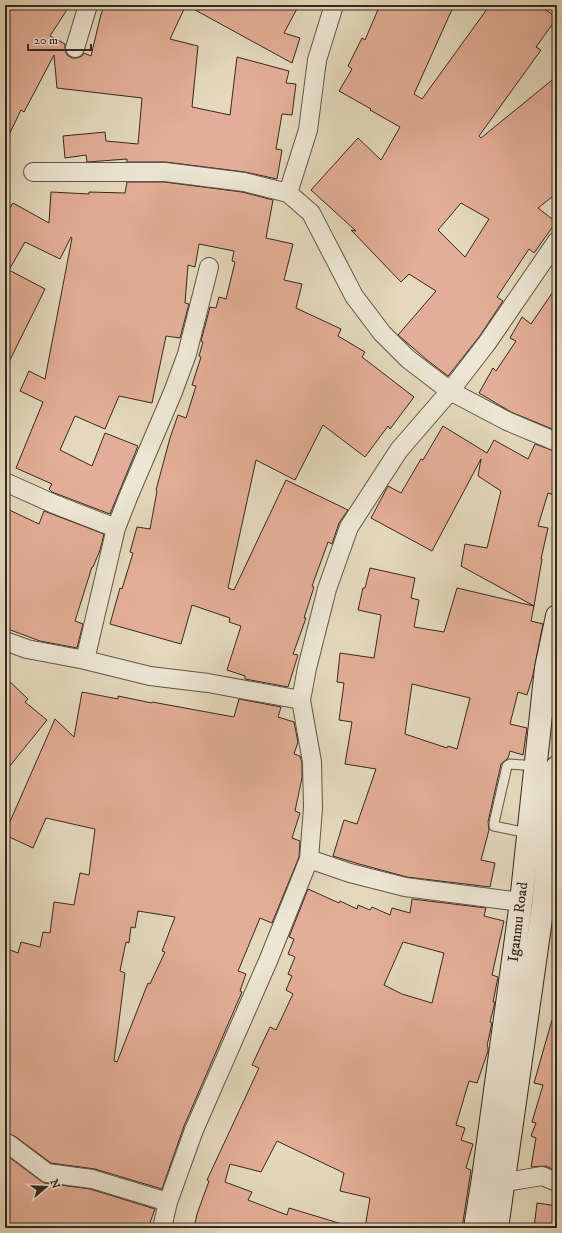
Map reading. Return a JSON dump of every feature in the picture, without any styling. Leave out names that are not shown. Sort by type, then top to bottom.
[{"type":"main road","name":"Iganmu Road","points":[[497,1228],[505,1182],[543,905],[546,766],[546,668],[557,616]]},
{"type":"main road","name":"Iganmu Road","points":[[475,1228],[521,902],[527,833],[546,766]]},
{"type":"street","points":[[75,48],[88,5]]},
{"type":"street","points":[[288,193],[308,130],[317,60],[334,5]]},
{"type":"street","points":[[33,172],[165,172],[244,182],[288,193],[311,213],[354,296],[382,333],[408,360],[450,391],[507,421],[557,442]]},
{"type":"street","points":[[162,1228],[168,1202],[194,1130],[268,961],[309,859],[313,808],[312,762],[301,700],[306,668],[327,589],[349,527],[398,450],[450,391],[488,343],[557,241]]},
{"type":"street","points":[[86,660],[116,528],[173,392],[187,354],[209,266]]},
{"type":"street","points":[[5,482],[54,504],[116,528]]},
{"type":"street","points":[[5,641],[26,649],[86,660],[150,676],[208,683],[301,700]]},
{"type":"street","points":[[309,859],[350,873],[405,887],[521,902]]},
{"type":"street","points":[[5,1142],[47,1173],[92,1179],[168,1202]]},
{"type":"street","points":[[483,1178],[505,1182],[542,1176],[557,1182]]},
{"type":"lane","points":[[527,833],[494,826],[507,766],[510,764],[546,766]]},
{"type":"building","points":[[5,5],[70,5],[50,36],[65,44],[67,55],[72,58],[77,58],[82,56],[84,53],[91,56],[101,14],[105,5],[186,5],[170,39],[198,46],[192,107],[230,115],[237,57],[289,71],[286,83],[296,84],[292,115],[282,114],[276,149],[282,150],[277,179],[245,172],[166,162],[127,162],[127,159],[87,162],[86,155],[65,158],[63,136],[105,132],[106,141],[138,144],[142,98],[57,88],[54,55],[24,112],[21,110],[5,143]]},
{"type":"building","points":[[186,5],[299,5],[284,33],[300,38],[292,63]]},
{"type":"building","points":[[380,5],[454,5],[414,94],[422,99],[490,5],[539,5],[557,18],[536,47],[541,50],[479,136],[481,138],[557,76],[557,193],[538,208],[556,222],[534,253],[529,249],[497,297],[503,301],[479,337],[448,376],[398,335],[436,291],[409,274],[401,282],[351,230],[356,231],[311,190],[358,138],[381,160],[400,127],[339,91],[352,69],[348,66],[362,38],[365,40]],"holes":[[[461,203],[489,219],[465,257],[438,230]]]},
{"type":"building","points":[[127,182],[164,182],[242,192],[273,200],[266,238],[293,244],[284,280],[302,284],[296,308],[341,329],[338,336],[365,352],[362,357],[414,397],[390,429],[388,426],[365,457],[323,425],[295,480],[256,460],[228,588],[234,590],[286,480],[348,510],[339,523],[332,544],[328,542],[312,586],[314,587],[304,618],[306,618],[293,654],[298,655],[288,687],[245,679],[245,676],[227,670],[241,626],[229,622],[230,618],[192,605],[181,644],[110,624],[120,588],[122,589],[133,553],[130,552],[137,527],[150,529],[156,490],[170,438],[178,415],[186,418],[196,386],[192,385],[201,357],[199,356],[203,342],[201,341],[210,307],[216,308],[219,297],[226,299],[235,262],[232,261],[234,251],[199,244],[195,267],[188,265],[185,303],[189,304],[180,338],[166,336],[152,403],[119,396],[105,429],[75,416],[60,450],[92,466],[105,433],[138,446],[110,514],[52,492],[49,489],[52,484],[16,468],[43,402],[20,391],[29,371],[45,379],[72,238],[71,237],[60,259],[25,242],[9,270],[45,289],[5,370],[5,216],[13,203],[49,223],[51,192],[89,194],[89,192],[125,193]]},
{"type":"building","points":[[557,286],[557,431],[511,412],[479,393],[493,368],[496,371],[516,341],[510,338],[522,317],[531,324]]},
{"type":"building","points":[[443,426],[487,453],[494,440],[528,459],[535,444],[557,452],[557,496],[548,493],[538,526],[548,528],[541,559],[534,606],[461,566],[465,544],[487,548],[501,491],[478,476],[481,459],[432,551],[371,518],[388,486],[401,493]]},
{"type":"building","points":[[5,508],[39,524],[44,511],[104,534],[100,550],[92,567],[75,621],[83,624],[77,648],[40,641],[5,628]]},
{"type":"building","points":[[370,568],[415,578],[411,598],[419,600],[414,627],[444,632],[457,588],[534,606],[531,621],[543,624],[533,675],[527,695],[518,692],[510,724],[527,728],[523,755],[510,751],[508,758],[501,764],[488,822],[489,830],[481,860],[495,863],[490,887],[407,877],[333,856],[344,820],[357,824],[376,769],[345,764],[352,722],[339,720],[344,683],[337,682],[340,653],[374,658],[381,615],[358,610],[363,588],[365,588]],"holes":[[[412,684],[470,698],[457,749],[448,746],[447,748],[405,734]]]},
{"type":"building","points":[[5,677],[28,699],[25,702],[47,720],[5,772]]},
{"type":"building","points":[[82,692],[118,699],[118,696],[234,717],[239,699],[281,707],[278,717],[294,722],[298,742],[294,754],[300,756],[302,763],[302,778],[295,811],[300,813],[292,838],[300,841],[299,857],[272,923],[260,918],[238,971],[246,974],[240,991],[242,992],[184,1126],[162,1189],[95,1169],[51,1163],[16,1137],[5,1132],[5,948],[18,953],[21,942],[40,947],[43,932],[50,933],[54,902],[74,905],[80,873],[89,875],[95,829],[46,818],[33,848],[5,835],[5,833],[55,719],[74,737]],"holes":[[[138,911],[175,917],[162,951],[165,952],[150,984],[148,983],[117,1062],[114,1061],[125,973],[120,971],[126,942],[129,943],[131,927],[135,928]]]},
{"type":"building","points":[[308,889],[339,903],[340,901],[357,909],[358,905],[370,910],[372,907],[390,915],[392,908],[410,913],[412,899],[486,908],[484,916],[504,921],[492,975],[498,977],[493,1002],[495,1002],[490,1022],[492,1023],[487,1046],[488,1051],[477,1083],[469,1081],[456,1125],[465,1128],[461,1140],[473,1144],[466,1168],[471,1170],[462,1228],[365,1228],[370,1198],[340,1191],[344,1173],[277,1141],[261,1172],[230,1164],[225,1182],[252,1192],[248,1200],[287,1215],[289,1208],[342,1224],[341,1228],[194,1228],[197,1214],[209,1181],[207,1180],[259,1068],[252,1065],[270,1027],[276,1030],[293,994],[286,990],[292,976],[288,974],[295,957],[288,954],[294,939],[289,937]],"holes":[[[403,942],[444,953],[432,1003],[402,994],[384,985]]]},
{"type":"building","points":[[552,1020],[557,1021],[557,1171],[546,1166],[531,1167],[536,1138],[531,1136],[536,1123],[532,1122],[543,1085],[534,1083]]},
{"type":"building","points":[[5,1154],[45,1183],[90,1189],[155,1209],[148,1228],[5,1228]]},
{"type":"building","points":[[537,1203],[557,1206],[557,1228],[534,1228]]}]
